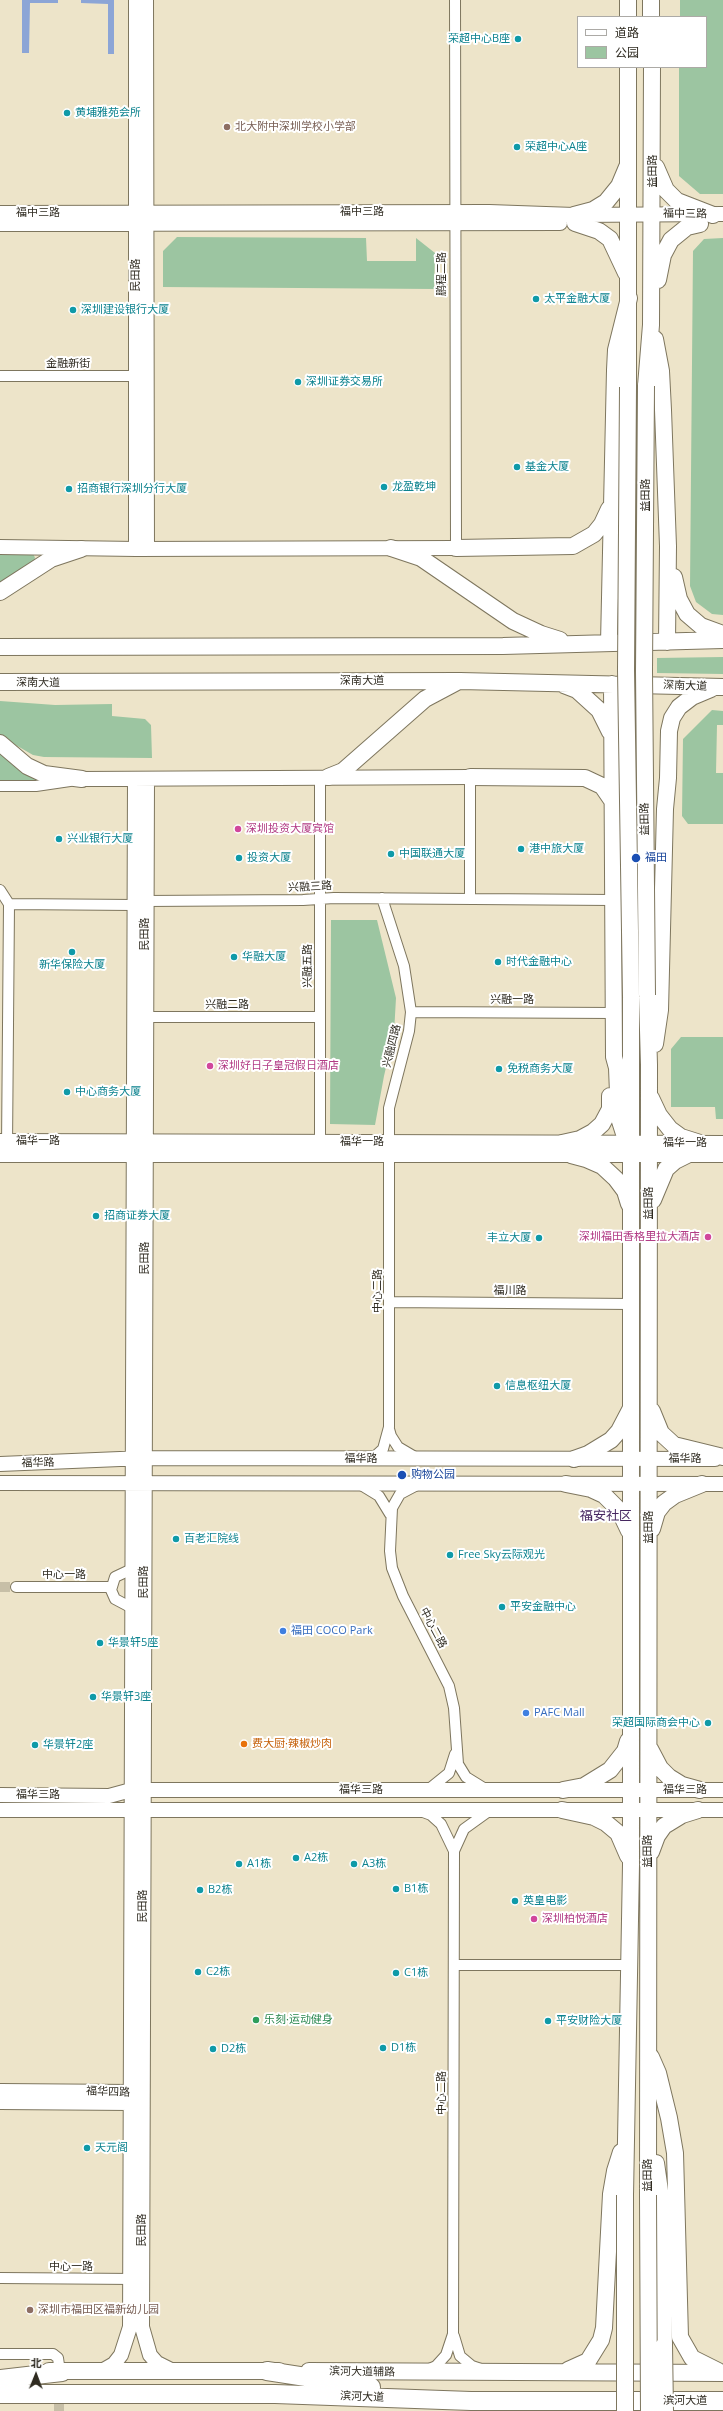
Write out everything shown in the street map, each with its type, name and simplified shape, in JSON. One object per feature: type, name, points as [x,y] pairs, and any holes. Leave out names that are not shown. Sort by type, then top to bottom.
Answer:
[{"type":"highway","points":[[0,2379],[61,2368]]},
{"type":"highway","points":[[267,2371],[471,2401]]},
{"type":"highway","name":"滨河大道","points":[[0,2394],[275,2394],[471,2401],[723,2401]]},
{"type":"main road","points":[[628,0],[628,16]]},
{"type":"main road","points":[[651,0],[651,16]]},
{"type":"main road","name":"益田路","points":[[628,68],[629,298],[626,670],[639,996],[649,1065],[648,2132],[654,2197],[649,2411]]},
{"type":"main road","name":"益田路","points":[[625,2411],[625,2195],[631,1865],[631,1022],[639,996],[644,679],[646,386],[651,325],[653,163],[652,68]]},
{"type":"main road","points":[[574,219],[600,207],[611,198],[629,162]]},
{"type":"main road","points":[[653,163],[659,171],[666,190],[677,201],[720,218]]},
{"type":"main road","points":[[574,219],[610,239],[628,276]]},
{"type":"main road","points":[[651,302],[666,248],[680,232],[700,224]]},
{"type":"main road","points":[[609,643],[616,350],[629,298]]},
{"type":"main road","points":[[651,325],[661,371],[668,546],[667,642]]},
{"type":"main road","points":[[456,548],[573,546],[590,537],[599,529],[605,519],[612,499]]},
{"type":"main road","points":[[668,546],[676,591],[682,606],[701,626],[723,634]]},
{"type":"main road","points":[[0,592],[51,559],[81,548]]},
{"type":"main road","points":[[391,548],[421,558],[513,621],[541,634],[573,644]]},
{"type":"main road","points":[[0,647],[503,646],[723,640]]},
{"type":"main road","points":[[324,777],[347,768],[416,706],[460,680]]},
{"type":"main road","name":"深南大道","points":[[0,682],[460,680],[721,687]]},
{"type":"main road","points":[[561,683],[577,690],[599,710],[608,724],[612,740]]},
{"type":"main road","points":[[612,684],[614,1057],[617,1068],[619,1118],[630,1147]]},
{"type":"main road","points":[[649,1065],[660,1010],[665,809],[670,725],[675,713],[685,702],[699,694],[721,687]]},
{"type":"main road","points":[[0,743],[26,766],[40,772],[82,779]]},
{"type":"main road","points":[[470,777],[585,778],[602,786],[613,802]]},
{"type":"main road","points":[[631,1022],[617,1068],[610,1079],[610,1109],[602,1124],[593,1132],[566,1149],[602,1166],[616,1179],[624,1191],[631,1210]]},
{"type":"main road","points":[[649,1094],[659,1115],[670,1129],[681,1137],[700,1143]]},
{"type":"main road","points":[[649,1209],[666,1170],[675,1161],[687,1155]]},
{"type":"main road","points":[[649,1402],[657,1427],[670,1442],[679,1447],[723,1458]]},
{"type":"main road","points":[[574,1459],[594,1451],[611,1440],[624,1422],[631,1404]]},
{"type":"main road","points":[[566,1484],[592,1489],[612,1502],[625,1520],[631,1540]]},
{"type":"main road","points":[[648,1540],[661,1506],[675,1495],[702,1484]]},
{"type":"main road","points":[[563,1790],[584,1786],[610,1770],[625,1752],[631,1734]]},
{"type":"main road","points":[[648,1746],[657,1763],[669,1778],[682,1785],[700,1790]]},
{"type":"main road","points":[[562,1810],[594,1817],[606,1823],[618,1833],[626,1847],[631,1865]]},
{"type":"main road","points":[[648,1867],[657,1836],[664,1826],[682,1815],[698,1810]]},
{"type":"main road","points":[[648,2050],[658,2073],[673,2140],[680,2337],[692,2358],[723,2373]]},
{"type":"main road","points":[[560,2373],[576,2368],[588,2361],[601,2340],[613,2183],[618,2161],[626,2140]]},
{"type":"main road","points":[[654,2197],[665,2411]]},
{"type":"main road","name":"滨河大道辅路","points":[[0,2370],[61,2368],[100,2372],[267,2371],[419,2373],[488,2371],[560,2373],[723,2373]]},
{"type":"street","name":"民田路","points":[[136,0],[141,218],[141,549]]},
{"type":"street","name":"民田路","points":[[141,549],[136,376],[146,0]]},
{"type":"street","name":"鹏程二路","points":[[455,0],[454,218],[456,548]]},
{"type":"street","name":"福中三路","points":[[0,213],[141,218],[720,218]]},
{"type":"street","name":"福中三路","points":[[0,224],[141,218]]},
{"type":"street","name":"福中三路","points":[[652,219],[700,224],[720,218]]},
{"type":"street","name":"金融新街","points":[[0,376],[136,376]]},
{"type":"street","points":[[0,547],[141,549],[456,548]]},
{"type":"street","name":"兴融五路","points":[[320,1149],[320,899],[324,777]]},
{"type":"street","points":[[0,786],[36,786],[82,779],[470,777],[470,899]]},
{"type":"street","name":"民田路","points":[[141,779],[135,2097],[136,2279],[142,2327],[148,2350],[157,2363],[173,2371]]},
{"type":"street","points":[[0,890],[9,904],[3,1155]]},
{"type":"street","name":"兴融三路","points":[[9,904],[382,898],[613,900]]},
{"type":"street","name":"兴融四路","points":[[382,898],[404,966],[411,1012],[409,1031],[389,1102],[389,1149]]},
{"type":"street","name":"兴融一路","points":[[411,1012],[614,1013]]},
{"type":"street","name":"兴融二路","points":[[139,1017],[320,1017]]},
{"type":"street","name":"福华一路","points":[[3,1141],[139,1148],[566,1149],[630,1147],[687,1155],[723,1155]]},
{"type":"street","name":"福华一路","points":[[649,1149],[700,1143],[723,1143]]},
{"type":"street","name":"福华一路","points":[[3,1155],[139,1148]]},
{"type":"street","name":"中心二路","points":[[372,1459],[384,1449],[389,1427],[389,1149]]},
{"type":"street","name":"福川路","points":[[390,1302],[631,1304]]},
{"type":"street","name":"中心二路","points":[[389,1427],[391,1436],[398,1447],[410,1455],[422,1459]]},
{"type":"street","name":"福华路","points":[[0,1464],[138,1458],[723,1458]]},
{"type":"street","name":"福华路","points":[[0,1483],[723,1484]]},
{"type":"street","name":"民田路","points":[[137,1790],[132,1569],[138,1484]]},
{"type":"street","points":[[357,1484],[376,1494],[390,1514]]},
{"type":"street","name":"中心二路","points":[[418,1484],[397,1497],[390,1514],[390,1552],[394,1575],[450,1686],[454,1708],[456,1752],[463,1773],[487,1790]]},
{"type":"street","points":[[132,1569],[115,1577],[111,1586],[115,1599],[132,1608]]},
{"type":"street","name":"中心一路","points":[[16,1587],[111,1586]]},
{"type":"street","name":"中心二路","points":[[428,1790],[449,1773],[456,1752]]},
{"type":"street","name":"福华三路","points":[[0,1795],[109,1796],[137,1790],[723,1790]]},
{"type":"street","name":"福华三路","points":[[0,1810],[723,1810]]},
{"type":"street","name":"中心二路","points":[[417,1810],[431,1815],[441,1824],[454,1851]]},
{"type":"street","name":"中心二路","points":[[419,2373],[430,2369],[442,2361],[450,2348],[453,2334],[454,1851],[464,1829],[491,1810]]},
{"type":"street","points":[[454,1965],[630,1965]]},
{"type":"street","name":"福华四路","points":[[0,2091],[135,2097]]},
{"type":"street","name":"福华四路","points":[[0,2102],[135,2097]]},
{"type":"street","name":"中心一路","points":[[0,2278],[136,2279]]},
{"type":"street","name":"民田路","points":[[100,2372],[118,2360],[127,2341],[136,2279]]},
{"type":"street","name":"中心二路","points":[[453,2334],[457,2351],[464,2360],[472,2366],[488,2371]]},
{"type":"street","points":[[0,2354],[53,2354],[58,2358],[61,2368]]},
{"type":"green space","points":[[680,0],[723,0],[723,194],[700,194],[679,176],[679,68],[707,68],[707,16],[680,16]]},
{"type":"green space","points":[[177,237],[366,238],[367,261],[416,261],[416,238],[435,253],[434,289],[163,287],[163,251]]},
{"type":"green space","points":[[723,238],[723,615],[712,614],[696,602],[690,586],[693,251],[704,239]]},
{"type":"green space","points":[[0,552],[33,553],[35,558],[34,561],[0,586]]},
{"type":"green space","points":[[723,657],[723,674],[657,673],[657,658]]},
{"type":"green space","points":[[0,701],[55,705],[112,704],[112,716],[145,719],[151,725],[152,758],[44,757],[33,755],[0,736]]},
{"type":"green space","points":[[712,710],[723,711],[723,725],[717,725],[716,773],[723,773],[723,824],[688,824],[682,816],[683,739]]},
{"type":"green space","points":[[0,746],[43,780],[0,781]]},
{"type":"green space","points":[[331,920],[377,920],[396,998],[394,1033],[375,1125],[330,1124]]},
{"type":"green space","points":[[681,1037],[723,1037],[723,1119],[716,1119],[715,1107],[671,1107],[671,1049]]},
{"type":"water","points":[[22,0],[58,0],[58,3],[30,3],[29,53],[22,53]]},
{"type":"water","points":[[81,0],[114,0],[114,54],[108,54],[108,4],[81,3]]},
{"type":"tunnel","points":[[0,1587],[16,1587]]},
{"type":"tunnel","points":[[59,2369],[59,2411]]},
{"type":"place","name":"荣超中心B座","points":[[518,39]]},
{"type":"place","name":"黄埔雅苑会所","points":[[67,113]]},
{"type":"place","name":"北大附中深圳学校小学部","points":[[227,127]]},
{"type":"place","name":"荣超中心A座","points":[[517,147]]},
{"type":"place","name":"太平金融大厦","points":[[536,299]]},
{"type":"place","name":"深圳建设银行大厦","points":[[73,310]]},
{"type":"place","name":"深圳证券交易所","points":[[298,382]]},
{"type":"place","name":"基金大厦","points":[[517,467]]},
{"type":"place","name":"龙盈乾坤","points":[[384,487]]},
{"type":"place","name":"招商银行深圳分行大厦","points":[[69,489]]},
{"type":"place","name":"深圳投资大厦宾馆","points":[[238,829]]},
{"type":"place","name":"兴业银行大厦","points":[[59,839]]},
{"type":"place","name":"港中旅大厦","points":[[521,849]]},
{"type":"place","name":"中国联通大厦","points":[[391,854]]},
{"type":"place","name":"投资大厦","points":[[239,858]]},
{"type":"place","name":"福田","points":[[636,858]]},
{"type":"place","name":"新华保险大厦","points":[[72,952]]},
{"type":"place","name":"华融大厦","points":[[234,957]]},
{"type":"place","name":"时代金融中心","points":[[498,962]]},
{"type":"place","name":"深圳好日子皇冠假日酒店","points":[[210,1066]]},
{"type":"place","name":"免税商务大厦","points":[[499,1069]]},
{"type":"place","name":"中心商务大厦","points":[[67,1092]]},
{"type":"place","name":"招商证券大厦","points":[[96,1216]]},
{"type":"place","name":"深圳福田香格里拉大酒店","points":[[708,1237]]},
{"type":"place","name":"丰立大厦","points":[[539,1238]]},
{"type":"place","name":"信息枢纽大厦","points":[[497,1386]]},
{"type":"place","name":"购物公园","points":[[402,1475]]},
{"type":"place","name":"百老汇院线","points":[[176,1539]]},
{"type":"place","name":"Free Sky云际观光","points":[[450,1555]]},
{"type":"place","name":"平安金融中心","points":[[502,1607]]},
{"type":"place","name":"福田 COCO Park","points":[[283,1631]]},
{"type":"place","name":"华景轩5座","points":[[100,1643]]},
{"type":"place","name":"华景轩3座","points":[[93,1697]]},
{"type":"place","name":"PAFC Mall","points":[[526,1713]]},
{"type":"place","name":"荣超国际商会中心","points":[[708,1723]]},
{"type":"place","name":"费大厨·辣椒炒肉","points":[[244,1744]]},
{"type":"place","name":"华景轩2座","points":[[35,1745]]},
{"type":"place","name":"A2栋","points":[[296,1858]]},
{"type":"place","name":"A1栋","points":[[239,1864]]},
{"type":"place","name":"A3栋","points":[[354,1864]]},
{"type":"place","name":"B1栋","points":[[396,1889]]},
{"type":"place","name":"B2栋","points":[[200,1890]]},
{"type":"place","name":"英皇电影","points":[[515,1901]]},
{"type":"place","name":"深圳柏悦酒店","points":[[534,1919]]},
{"type":"place","name":"C2栋","points":[[198,1972]]},
{"type":"place","name":"C1栋","points":[[396,1973]]},
{"type":"place","name":"乐刻·运动健身","points":[[256,2020]]},
{"type":"place","name":"平安财险大厦","points":[[548,2021]]},
{"type":"place","name":"D1栋","points":[[383,2048]]},
{"type":"place","name":"D2栋","points":[[213,2049]]},
{"type":"place","name":"天元阁","points":[[87,2148]]},
{"type":"place","name":"深圳市福田区福新幼儿园","points":[[30,2310]]},
{"type":"district","name":"福安社区","points":[[606,1516]]}]
